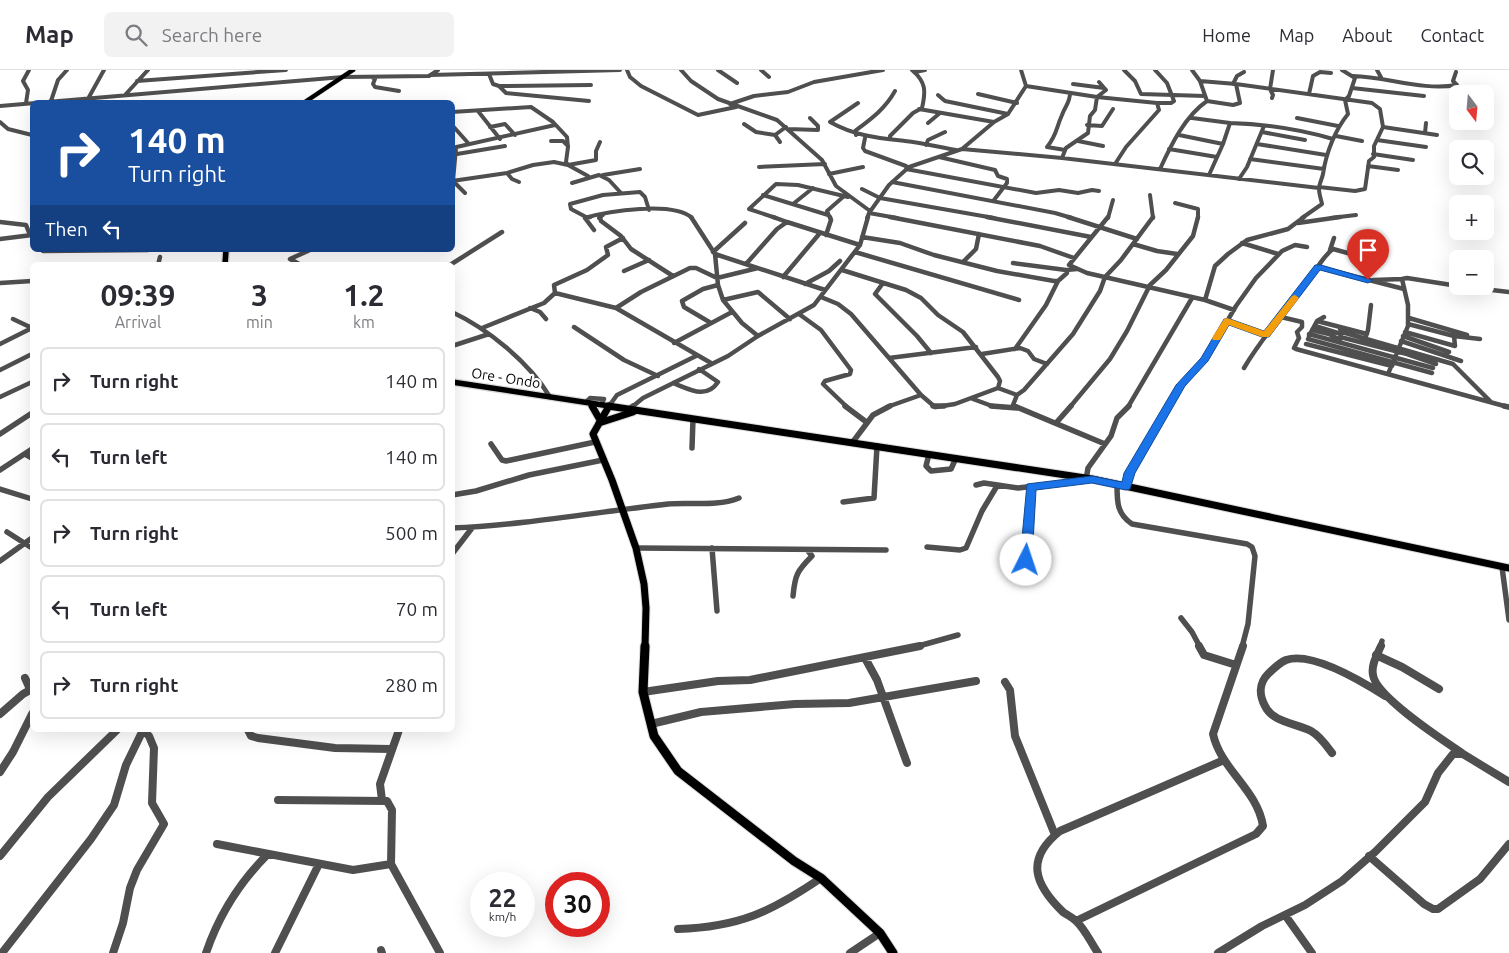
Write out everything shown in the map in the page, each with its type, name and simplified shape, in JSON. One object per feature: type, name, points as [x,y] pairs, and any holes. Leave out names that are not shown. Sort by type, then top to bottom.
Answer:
[{"type":"main road","points":[[307,100],[353,70]]},
{"type":"main road","name":"Ore - Ondo","points":[[455,382],[956,458],[1126,486],[1506,567]]},
{"type":"main road","points":[[589,404],[600,421]]},
{"type":"main road","points":[[606,406],[593,434],[636,548],[644,584],[646,608],[643,692],[654,736],[666,756],[685,777],[794,861],[821,878],[880,933],[893,953]]},
{"type":"main road","points":[[600,421],[631,410]]},
{"type":"street","points":[[26,103],[28,90],[23,81],[29,70]]},
{"type":"street","points":[[51,100],[52,90],[67,70]]},
{"type":"street","points":[[90,97],[104,70]]},
{"type":"street","points":[[125,95],[148,70]]},
{"type":"street","points":[[137,81],[286,70]]},
{"type":"street","points":[[430,75],[438,70]]},
{"type":"street","points":[[61,100],[343,77],[620,70]]},
{"type":"street","points":[[627,70],[630,77],[641,86],[698,116],[736,108]]},
{"type":"street","points":[[682,70],[700,88],[718,100],[736,108],[774,118],[825,164],[836,186],[869,212],[1040,246],[1074,258]]},
{"type":"street","points":[[718,70],[737,83]]},
{"type":"street","points":[[761,70],[769,77]]},
{"type":"street","points":[[730,104],[749,97],[788,92],[816,81],[833,80],[883,70]]},
{"type":"street","points":[[913,71],[925,70]]},
{"type":"street","points":[[631,410],[643,398],[728,356],[758,336],[814,305],[860,245],[869,212],[892,182],[906,168],[960,150],[994,122],[1008,114],[1017,103],[1026,86],[1020,70]]},
{"type":"street","points":[[1124,70],[1135,81],[1141,94],[1204,96]]},
{"type":"street","points":[[1026,86],[1097,97],[1173,102],[1167,83],[1155,70]]},
{"type":"street","points":[[1192,70],[1200,81],[1207,101]]},
{"type":"street","points":[[1272,98],[1273,95],[1270,89],[1273,70]]},
{"type":"street","points":[[1342,70],[1353,76],[1437,87],[1457,86],[1453,81],[1456,72]]},
{"type":"street","points":[[1377,70],[1382,79]]},
{"type":"street","points":[[890,139],[893,133],[922,108],[926,87],[922,78],[913,71]]},
{"type":"street","points":[[1160,169],[1169,149],[1198,108],[1207,101],[1233,105],[1240,103],[1234,84],[1236,76],[1244,72]]},
{"type":"street","points":[[1309,94],[1313,76],[1320,72],[1331,73]]},
{"type":"street","points":[[487,74],[490,74],[493,84],[499,86],[591,84]]},
{"type":"street","points":[[371,76],[375,79],[373,84],[375,87],[399,91]]},
{"type":"street","points":[[1205,300],[1215,266],[1242,243],[1265,234],[1286,230],[1322,204],[1319,188],[1326,155],[1335,138],[1338,126],[1348,114],[1348,107],[1345,102],[1352,88],[1355,78],[1353,76]]},
{"type":"street","points":[[858,103],[830,122],[865,138],[890,139],[960,150],[1062,158],[1319,188],[1363,190],[1368,178],[1369,161],[1374,157],[1373,145],[1383,127],[1382,112],[1378,106],[1372,103],[1346,99],[1200,81]]},
{"type":"street","points":[[1097,97],[1105,93],[1104,88],[1099,82]]},
{"type":"street","points":[[1073,84],[1104,88]]},
{"type":"street","points":[[499,86],[506,93],[589,101]]},
{"type":"street","points":[[1352,88],[1424,96]]},
{"type":"street","points":[[1270,89],[1275,93],[1286,95]]},
{"type":"street","points":[[856,134],[855,131],[885,107],[895,91]]},
{"type":"street","points":[[1065,150],[1047,147],[1056,136],[1062,114],[1070,101],[1070,93]]},
{"type":"street","points":[[978,94],[1017,103]]},
{"type":"street","points":[[938,95],[945,100],[1008,114]]},
{"type":"street","points":[[1062,158],[1065,150],[1088,133],[1087,125],[1090,116],[1095,110],[1097,97]]},
{"type":"street","points":[[1115,164],[1126,147],[1159,110],[1156,102]]},
{"type":"street","points":[[0,106],[30,103]]},
{"type":"street","points":[[455,113],[529,106],[555,125],[566,136],[568,146],[566,159],[568,165]]},
{"type":"street","points":[[919,109],[994,122]]},
{"type":"street","points":[[1087,125],[1102,126],[1113,109]]},
{"type":"street","points":[[478,111],[500,139]]},
{"type":"street","points":[[928,123],[940,113]]},
{"type":"street","points":[[744,124],[756,132],[775,135],[787,128],[818,130],[818,126],[810,118]]},
{"type":"street","points":[[1192,118],[1264,126],[1362,141]]},
{"type":"street","points":[[1297,118],[1338,126]]},
{"type":"street","points":[[0,122],[8,129],[30,134]]},
{"type":"street","points":[[1209,175],[1223,144],[1226,142],[1230,123]]},
{"type":"street","points":[[1425,133],[1426,123]]},
{"type":"street","points":[[490,127],[505,124],[515,135]]},
{"type":"street","points":[[455,148],[555,125]]},
{"type":"street","points":[[1239,179],[1264,126]]},
{"type":"street","points":[[1383,127],[1437,135]]},
{"type":"street","points":[[455,128],[469,144]]},
{"type":"street","points":[[926,145],[928,140],[946,132]]},
{"type":"street","points":[[1262,132],[1305,140]]},
{"type":"street","points":[[775,135],[780,142]]},
{"type":"street","points":[[1178,135],[1223,144]]},
{"type":"street","points":[[865,138],[862,147],[864,151],[872,156],[893,160],[906,168],[1036,193],[1059,190],[1078,193],[1092,190],[1099,191]]},
{"type":"street","points":[[1078,140],[1103,146]]},
{"type":"street","points":[[1377,140],[1426,147]]},
{"type":"street","points":[[551,141],[563,141],[568,146]]},
{"type":"street","points":[[568,165],[596,160],[596,151],[600,142]]},
{"type":"street","points":[[1257,144],[1326,155]]},
{"type":"street","points":[[456,154],[505,146]]},
{"type":"street","points":[[1169,149],[1217,156]]},
{"type":"street","points":[[455,151],[455,160]]},
{"type":"street","points":[[1373,154],[1413,160]]},
{"type":"street","points":[[939,157],[995,170],[998,176],[1008,180],[994,200]]},
{"type":"street","points":[[558,163],[566,159]]},
{"type":"street","points":[[1250,159],[1324,169]]},
{"type":"street","points":[[455,181],[507,173],[533,164],[558,163],[568,165],[588,176]]},
{"type":"street","points":[[759,167],[825,164]]},
{"type":"street","points":[[1368,166],[1398,170]]},
{"type":"street","points":[[830,174],[863,167]]},
{"type":"street","points":[[572,182],[588,176],[603,176],[640,169]]},
{"type":"street","points":[[507,173],[512,179],[519,182]]},
{"type":"street","points":[[603,176],[610,180],[620,193]]},
{"type":"street","points":[[794,180],[798,185]]},
{"type":"street","points":[[892,182],[1055,213],[1137,239]]},
{"type":"street","points":[[455,183],[465,193]]},
{"type":"street","points":[[850,197],[798,185],[776,184],[750,210],[860,245]]},
{"type":"street","points":[[793,204],[813,188]]},
{"type":"street","points":[[862,189],[868,194],[880,198],[1092,237]]},
{"type":"street","points":[[649,210],[643,193],[596,196],[570,204],[572,209],[586,217],[649,210],[677,210],[686,213],[692,218],[714,253],[718,285],[723,300],[732,312],[758,336]]},
{"type":"street","points":[[1017,408],[1013,405],[1017,394],[1047,364],[1078,327],[1100,291],[1105,277],[1154,217],[1150,194]]},
{"type":"street","points":[[763,195],[828,215],[831,220],[826,235]]},
{"type":"street","points":[[828,215],[828,211],[839,199],[850,197]]},
{"type":"street","points":[[1113,200],[1108,219],[1069,264],[1077,269],[1105,277],[1205,300],[1234,310]]},
{"type":"street","points":[[1056,423],[1110,359],[1155,278],[1170,266],[1177,254],[1193,236],[1199,214],[1198,209],[1175,203]]},
{"type":"street","points":[[604,214],[599,218],[623,238],[631,249],[673,276]]},
{"type":"street","points":[[1296,224],[1356,215]]},
{"type":"street","points":[[586,217],[585,220],[594,230]]},
{"type":"street","points":[[0,222],[19,223],[30,226]]},
{"type":"street","points":[[746,264],[777,229],[786,222]]},
{"type":"street","points":[[714,253],[746,223]]},
{"type":"street","points":[[455,262],[502,232]]},
{"type":"street","points":[[783,277],[820,233]]},
{"type":"street","points":[[964,262],[976,249],[979,234]]},
{"type":"street","points":[[1,239],[30,235]]},
{"type":"street","points":[[862,237],[900,244],[997,271],[1058,281]]},
{"type":"street","points":[[555,293],[554,286],[564,279],[586,270],[608,255],[606,247],[623,238]]},
{"type":"street","points":[[1244,368],[1252,352],[1281,317],[1330,250],[1334,238]]},
{"type":"street","points":[[1242,243],[1278,254]]},
{"type":"street","points":[[1133,244],[1157,251],[1177,254]]},
{"type":"street","points":[[1126,486],[1130,473],[1181,385],[1205,359],[1227,321],[1256,278],[1274,261],[1278,254],[1290,247],[1300,245],[1308,247]]},
{"type":"street","points":[[1330,250],[1351,254]]},
{"type":"street","points":[[296,262],[290,259],[306,252]]},
{"type":"street","points":[[855,252],[1019,300]]},
{"type":"street","points":[[714,253],[825,290]]},
{"type":"street","points":[[159,262],[160,257]]},
{"type":"street","points":[[624,271],[649,260]]},
{"type":"street","points":[[805,284],[829,271],[840,261]]},
{"type":"street","points":[[1013,263],[1066,270],[1077,269]]},
{"type":"street","points":[[616,308],[693,267],[717,278],[758,268]]},
{"type":"street","points":[[1318,267],[1404,289]]},
{"type":"street","points":[[842,270],[883,282],[921,298],[931,309],[963,332],[982,354],[1000,381],[998,388]]},
{"type":"street","points":[[1015,349],[1046,304],[1058,281],[1067,273],[1066,270]]},
{"type":"street","points":[[1366,280],[1407,278],[1449,285]]},
{"type":"street","points":[[1388,374],[1408,321],[1408,305],[1402,279]]},
{"type":"street","points":[[0,284],[30,281]]},
{"type":"street","points":[[883,282],[875,294],[917,336],[931,353]]},
{"type":"street","points":[[711,323],[684,307],[682,302],[703,289],[718,285]]},
{"type":"street","points":[[1494,290],[1509,292]]},
{"type":"street","points":[[723,300],[758,292],[790,319]]},
{"type":"street","points":[[555,293],[616,308],[711,364]]},
{"type":"street","points":[[482,328],[544,303],[555,293]]},
{"type":"street","points":[[821,297],[838,304],[851,314],[920,395],[938,407],[973,399],[998,388],[1017,394]]},
{"type":"street","points":[[976,485],[984,483],[1018,488],[1089,480],[1088,468],[1115,429],[1117,418],[1134,398],[1192,298]]},
{"type":"street","points":[[1358,366],[1364,346],[1371,305]]},
{"type":"street","points":[[530,308],[540,312],[546,319]]},
{"type":"street","points":[[674,343],[732,312]]},
{"type":"street","points":[[455,313],[471,320],[482,328],[535,375],[553,398]]},
{"type":"street","points":[[799,314],[818,327],[851,370],[850,374],[825,381],[823,384],[842,404],[865,421]]},
{"type":"street","points":[[1281,317],[1302,322],[1302,327],[1297,332],[1299,338],[1294,348],[1509,407]]},
{"type":"street","points":[[1306,352],[1311,332],[1324,317]]},
{"type":"street","points":[[12,319],[30,327]]},
{"type":"street","points":[[1227,321],[1266,335]]},
{"type":"street","points":[[1408,321],[1467,335]]},
{"type":"street","points":[[1408,321],[1454,336],[1480,339]]},
{"type":"street","points":[[574,327],[624,360],[658,376]]},
{"type":"street","points":[[0,344],[30,329]]},
{"type":"street","points":[[1311,332],[1340,338],[1395,357],[1434,368],[1340,338],[1311,332]]},
{"type":"street","points":[[1311,332],[1340,338],[1395,357],[1453,364],[1493,403]]},
{"type":"street","points":[[455,345],[488,334]]},
{"type":"street","points":[[1403,336],[1455,346],[1454,336]]},
{"type":"street","points":[[1403,336],[1461,361]]},
{"type":"street","points":[[1333,360],[1340,338]]},
{"type":"street","points":[[889,358],[976,347]]},
{"type":"street","points":[[982,354],[1025,349],[1034,359],[1047,364]]},
{"type":"street","points":[[0,370],[30,355]]},
{"type":"street","points":[[589,404],[590,398],[602,398],[606,406],[617,395],[696,356]]},
{"type":"street","points":[[673,383],[706,393],[714,388],[718,382],[699,369]]},
{"type":"street","points":[[1,396],[30,383]]},
{"type":"street","points":[[852,443],[865,421],[882,408],[920,395]]},
{"type":"street","points":[[973,399],[992,406],[1017,408],[1105,444]]},
{"type":"street","points":[[0,434],[30,414]]},
{"type":"street","points":[[692,419],[692,448]]},
{"type":"street","points":[[491,444],[502,460],[506,461],[595,442]]},
{"type":"street","points":[[843,502],[874,498],[877,446]]},
{"type":"street","points":[[1,469],[30,450]]},
{"type":"street","points":[[25,454],[30,457]]},
{"type":"street","points":[[929,454],[926,466],[931,470],[951,469],[956,458]]},
{"type":"street","points":[[455,494],[476,491],[529,475],[603,460]]},
{"type":"street","points":[[1076,921],[1256,834],[1263,826],[1263,816],[1258,805],[1224,760],[1213,734],[1248,624],[1255,556],[1252,547],[1247,544],[1132,524],[1119,514],[1116,485]]},
{"type":"street","points":[[927,547],[960,550],[966,548],[982,511],[997,486]]},
{"type":"street","points":[[1026,560],[1031,487]]},
{"type":"street","points":[[0,489],[30,499]]},
{"type":"street","points":[[455,528],[472,528],[622,512],[670,504],[726,502],[739,498]]},
{"type":"street","points":[[455,550],[472,528]]},
{"type":"street","points":[[7,532],[30,546]]},
{"type":"street","points":[[0,561],[30,540]]},
{"type":"street","points":[[636,548],[701,546],[808,551],[886,550]]},
{"type":"street","points":[[712,548],[717,611]]},
{"type":"street","points":[[793,596],[795,576],[812,556],[808,551]]},
{"type":"street","points":[[1506,567],[1509,620]]},
{"type":"street","points":[[1181,618],[1192,632],[1204,655],[1236,665]]},
{"type":"street","points":[[643,692],[718,681],[750,680],[902,652],[958,636]]},
{"type":"street","points":[[1382,641],[1376,655],[1372,677],[1385,696]]},
{"type":"street","points":[[1376,655],[1402,667],[1439,689]]},
{"type":"street","points":[[865,658],[874,674],[907,763]]},
{"type":"street","points":[[1332,754],[1310,730],[1268,712],[1263,703],[1260,690],[1263,681],[1282,662],[1290,659],[1301,660],[1334,667],[1385,696],[1463,754],[1509,782]]},
{"type":"street","points":[[25,678],[30,687]]},
{"type":"street","points":[[650,724],[702,712],[849,702],[976,681]]},
{"type":"street","points":[[1005,682],[1010,690],[1015,736],[1055,835]]},
{"type":"street","points":[[0,714],[30,690]]},
{"type":"street","points":[[0,772],[13,752],[30,718]]},
{"type":"street","points":[[0,856],[48,797],[115,732]]},
{"type":"street","points":[[2,953],[91,839],[114,804],[126,765],[143,732]]},
{"type":"street","points":[[113,953],[123,923],[130,888],[137,870],[164,824],[152,803],[154,748],[146,732]]},
{"type":"street","points":[[249,732],[251,736],[258,738],[335,748],[391,749]]},
{"type":"street","points":[[382,800],[380,784],[398,732]]},
{"type":"street","points":[[1218,953],[1262,926],[1305,905],[1342,881],[1394,834],[1425,802],[1438,773],[1453,754],[1463,754]]},
{"type":"street","points":[[1098,953],[1076,921],[1064,913],[1045,892],[1038,877],[1036,867],[1050,839],[1055,835],[1224,760]]},
{"type":"street","points":[[278,800],[387,801],[392,810],[391,864],[440,953]]},
{"type":"street","points":[[217,844],[267,855],[364,870],[391,864]]},
{"type":"street","points":[[1369,856],[1424,904],[1433,909],[1438,909],[1480,878],[1509,844]]},
{"type":"street","points":[[206,953],[213,930],[230,899],[267,855]]},
{"type":"street","points":[[275,953],[290,920],[308,893],[319,864]]},
{"type":"street","points":[[678,929],[703,929],[737,923],[773,909],[821,878]]},
{"type":"street","points":[[1285,915],[1312,953]]},
{"type":"street","points":[[850,953],[880,933]]},
{"type":"slow traffic","points":[[1216,338],[1227,321],[1266,335],[1295,298]]},
{"type":"route","points":[[1026,560],[1031,487],[1048,483],[1068,483],[1092,479],[1126,486],[1130,473],[1178,389],[1205,359],[1227,321],[1266,335],[1318,267],[1368,280]]}]
